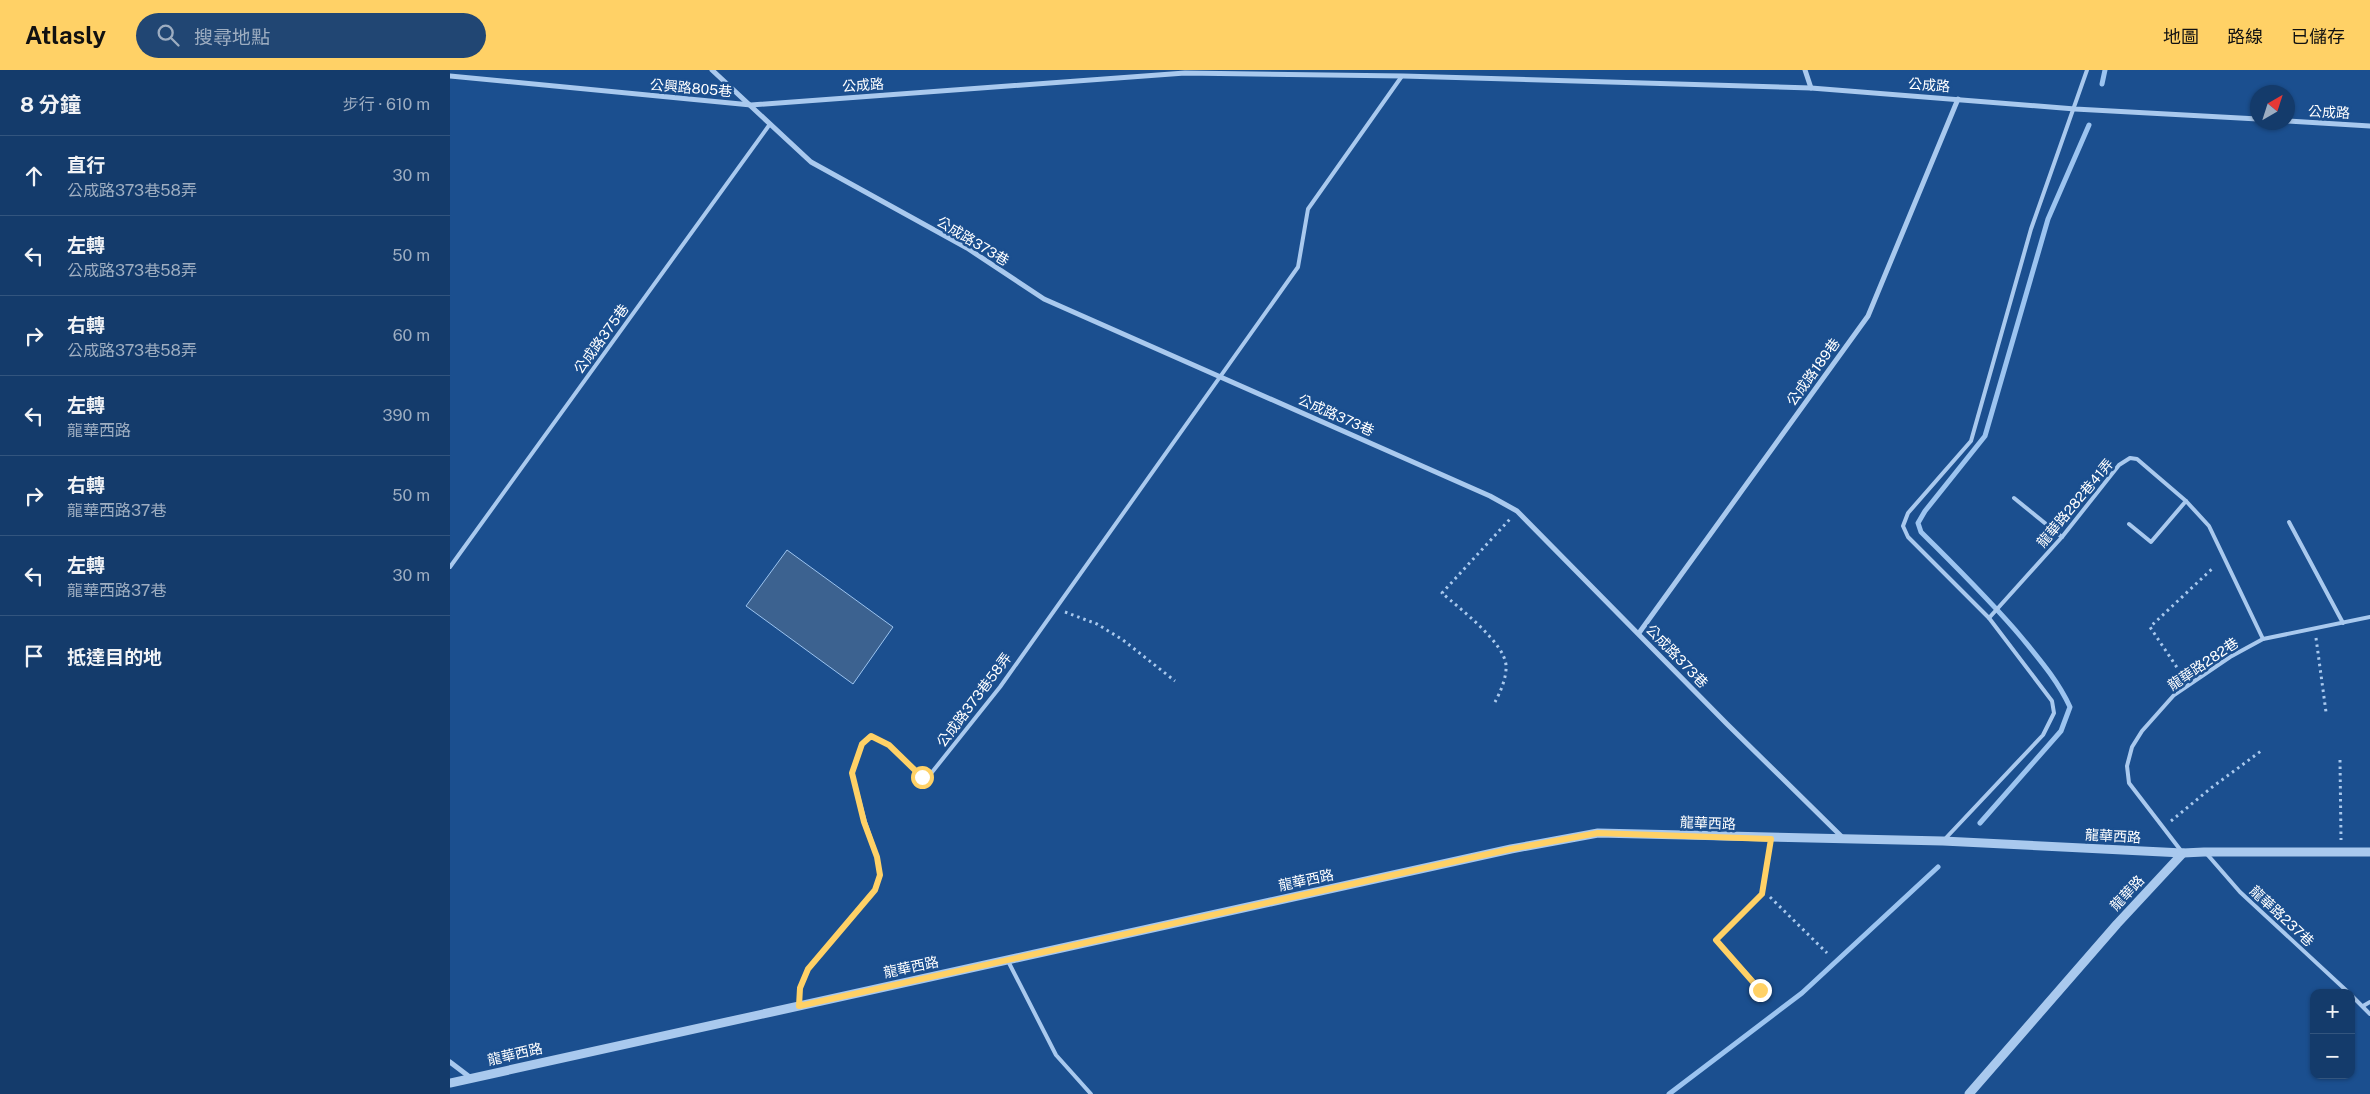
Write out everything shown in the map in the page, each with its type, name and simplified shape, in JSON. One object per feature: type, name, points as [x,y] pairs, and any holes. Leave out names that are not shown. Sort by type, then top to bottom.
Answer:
[{"type":"street","points":[[712,70],[751,105]]},
{"type":"street","points":[[1805,70],[1811,88]]},
{"type":"street","name":"公成路","points":[[751,105],[1184,71],[1811,88],[1958,98],[2075,109],[2250,119]]},
{"type":"street","name":"公興路805巷","points":[[450,76],[751,105]]},
{"type":"street","name":"公成路189巷","points":[[1639,633],[1868,316],[1958,98]]},
{"type":"street","name":"公成路373巷","points":[[751,105],[811,162],[967,248],[1044,299],[1220,375],[1481,492],[1517,511],[1727,724],[1844,839]]},
{"type":"street","name":"公成路","points":[[2295,121],[2370,126]]},
{"type":"street","name":"龍華西路","points":[[450,1083],[1511,849],[1598,833],[1771,839],[1943,841],[2183,854]]},
{"type":"street","points":[[2183,854],[2204,852],[2370,852]]},
{"type":"street","name":"龍華路","points":[[1969,1094],[2117,924],[2183,854]]},
{"type":"street","points":[[450,1062],[472,1078]]},
{"type":"lane","points":[[1943,841],[2043,735],[2054,713],[2052,701],[1989,618],[1908,537],[1903,526],[1908,513],[1971,441],[2031,229],[2075,109],[2087,70]]},
{"type":"lane","name":"公成路373巷58弄","points":[[799,1006],[800,988],[808,969],[875,890],[880,875],[877,857],[864,822],[852,773],[862,744],[871,736],[880,740],[889,745],[922,777],[929,776],[1000,687],[1298,267],[1308,209],[1402,76]]},
{"type":"lane","name":"公成路375巷","points":[[450,567],[770,124]]},
{"type":"lane","name":"龍華路282巷41弄","points":[[1989,618],[2062,537],[2119,465],[2130,458],[2137,459],[2186,501],[2209,526],[2263,639]]},
{"type":"lane","points":[[2014,498],[2062,537]]},
{"type":"lane","points":[[2129,524],[2151,542],[2186,501]]},
{"type":"lane","points":[[2289,522],[2343,623]]},
{"type":"lane","name":"龍華路282巷","points":[[2183,854],[2129,783],[2127,766],[2132,747],[2142,731],[2174,695],[2230,656],[2263,639],[2370,617]]},
{"type":"lane","points":[[1760,990],[1716,940],[1762,894],[1771,839]]},
{"type":"lane","name":"龍華路237巷","points":[[2204,852],[2240,892],[2345,989]]},
{"type":"lane","points":[[1008,960],[1056,1055],[1091,1094]]},
{"type":"lane","name":"龍華路237巷","points":[[2355,999],[2370,1014]]},
{"type":"lane","points":[[2363,1006],[2370,1002]]},
{"type":"path","points":[[1495,702],[1501,692],[1506,665],[1500,650],[1442,592],[1517,511]]},
{"type":"path","points":[[2188,685],[2150,627],[2214,567]]},
{"type":"path","points":[[1055,608],[1097,624],[1122,640],[1175,681]]},
{"type":"path","points":[[2315,628],[2326,712]]},
{"type":"path","points":[[2163,828],[2210,788],[2261,751]]},
{"type":"path","points":[[2340,760],[2342,851]]},
{"type":"path","points":[[1762,889],[1826,953]]},
{"type":"water","points":[[787,550],[893,627],[853,684],[746,606]]},
{"type":"waterway","points":[[2102,84],[2105,70]]},
{"type":"waterway","points":[[1980,823],[2061,731],[2070,707],[2054,680],[2022,638],[1921,532],[1918,523],[1925,511],[1985,436],[2048,219],[2089,125]]},
{"type":"waterway","points":[[1669,1094],[1802,993],[1938,867]]},
{"type":"route","points":[[922,777],[889,745],[871,736],[862,744],[852,773],[864,822],[877,857],[880,875],[875,890],[808,969],[800,988],[799,1006],[1511,849],[1598,833],[1771,839],[1762,894],[1716,940],[1760,990]]}]
